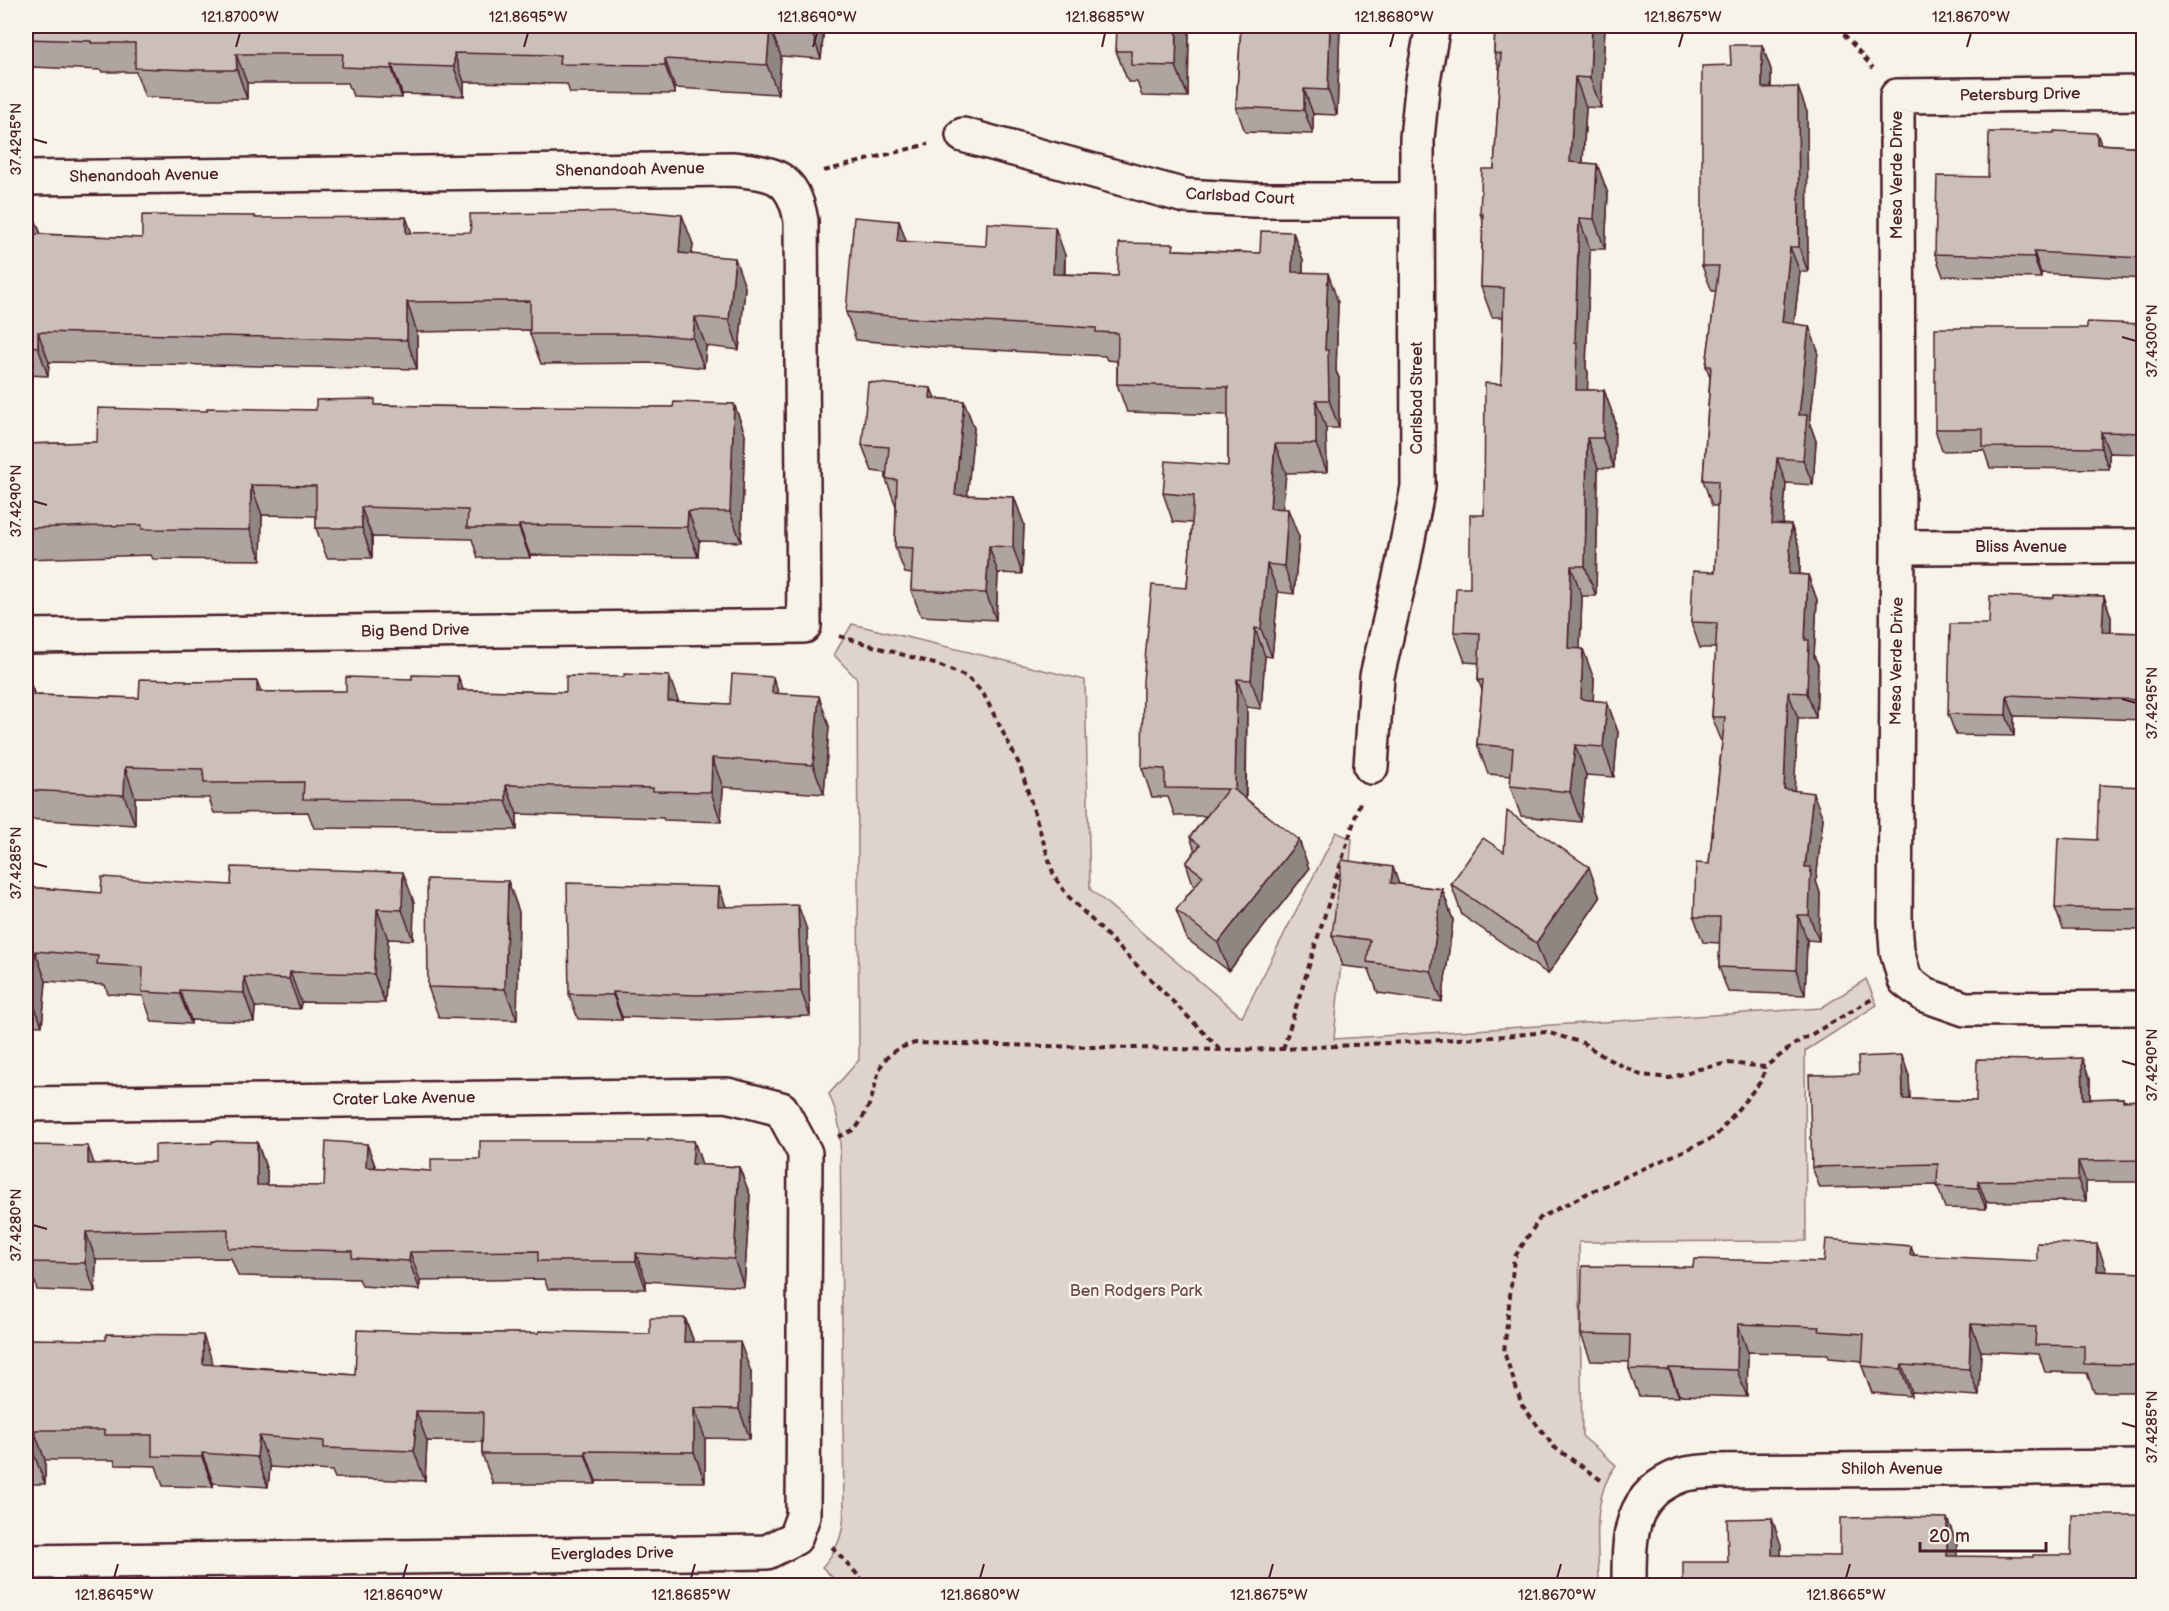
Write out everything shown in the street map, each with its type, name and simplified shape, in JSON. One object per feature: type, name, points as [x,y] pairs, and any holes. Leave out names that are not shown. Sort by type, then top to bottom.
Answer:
[{"type":"street","name":"Carlsbad Street","points":[[1371,767],[1377,676],[1418,487],[1417,138],[1423,80],[1433,26]]},
{"type":"street","name":"Petersburg Drive","points":[[1897,96],[2144,93]]},
{"type":"street","name":"Mesa Verde Drive","points":[[1897,96],[1898,547],[1895,922],[1897,951],[1905,980]]},
{"type":"street","name":"Carlsbad Court","points":[[963,135],[1185,196],[1253,200],[1416,200]]},
{"type":"street","name":"Shenandoah Avenue","points":[[26,178],[732,169],[763,172],[783,181]]},
{"type":"street","points":[[783,181],[798,202],[801,221],[804,626]]},
{"type":"street","name":"Bliss Avenue","points":[[1898,547],[2144,546]]},
{"type":"street","name":"Big Bend Drive","points":[[26,636],[804,626]]},
{"type":"street","points":[[1905,980],[1925,995],[1965,1009],[2144,1008]]},
{"type":"street","name":"Crater Lake Avenue","points":[[26,1104],[727,1095],[781,1109]]},
{"type":"street","name":"Everglades Drive","points":[[26,1562],[767,1552],[795,1538],[803,1516],[805,1152],[781,1109]]},
{"type":"street","name":"Shiloh Avenue","points":[[1629,1586],[1631,1529],[1637,1513],[1648,1497],[1661,1485],[1684,1474],[1714,1471],[2144,1467]]},
{"type":"path","points":[[1837,26],[1897,96]]},
{"type":"path","points":[[783,181],[963,135]]},
{"type":"path","points":[[804,626],[938,665],[967,677],[983,693],[1020,766],[1054,876],[1066,896],[1222,1050]]},
{"type":"path","points":[[1283,1049],[1371,767]]},
{"type":"path","points":[[1601,1480],[1554,1447],[1522,1405],[1504,1352],[1514,1258],[1540,1218],[1586,1194],[1715,1137],[1762,1080],[1765,1067],[1795,1044],[1905,980]]},
{"type":"path","points":[[805,1152],[856,1128],[870,1106],[886,1056],[899,1047],[916,1043],[1222,1050],[1283,1049],[1546,1032],[1583,1043],[1606,1058],[1641,1075],[1670,1078],[1728,1063],[1765,1067]]},
{"type":"path","points":[[803,1516],[868,1586]]},
{"type":"green space","name":"Ben Rodgers Park","points":[[852,624],[1085,680],[1090,889],[1242,1017],[1336,832],[1352,839],[1334,1039],[1821,1008],[1866,979],[1877,1005],[1805,1051],[1806,1241],[1579,1242],[1582,1436],[1616,1465],[1602,1492],[1599,1507],[1599,1585],[841,1586],[822,1567],[832,1555],[838,1542],[844,1513],[840,1130],[829,1094],[859,1060],[857,679],[834,655]]},
{"type":"building","points":[[26,26],[811,26],[811,30],[770,27],[767,65],[665,59],[665,65],[559,64],[560,55],[454,53],[454,67],[392,65],[392,69],[342,67],[343,54],[236,54],[237,70],[192,70],[135,68],[135,43],[26,39]]},
{"type":"building","points":[[1117,26],[1177,26],[1176,66],[1131,65],[1131,51],[1116,51]]},
{"type":"building","points":[[1241,26],[1330,26],[1328,90],[1304,89],[1304,110],[1236,107]]},
{"type":"building","points":[[1495,26],[1592,26],[1590,78],[1575,77],[1570,162],[1597,164],[1594,219],[1579,218],[1575,342],[1577,342],[1576,390],[1604,390],[1603,438],[1587,438],[1585,566],[1571,566],[1568,648],[1583,649],[1581,699],[1607,702],[1603,747],[1575,745],[1570,792],[1510,786],[1513,748],[1477,744],[1483,680],[1478,680],[1480,633],[1454,632],[1456,588],[1470,588],[1470,515],[1484,515],[1485,383],[1501,384],[1504,288],[1481,287],[1482,169],[1494,169],[1501,54],[1494,53]]},
{"type":"building","points":[[1730,45],[1762,45],[1762,88],[1798,87],[1799,247],[1790,247],[1782,322],[1809,326],[1799,415],[1807,415],[1803,460],[1777,458],[1772,524],[1791,525],[1789,574],[1808,575],[1805,640],[1809,640],[1807,693],[1788,692],[1784,789],[1813,793],[1805,867],[1811,867],[1809,915],[1798,915],[1796,970],[1719,967],[1720,917],[1694,917],[1696,863],[1709,864],[1725,717],[1712,717],[1717,623],[1691,622],[1693,571],[1715,572],[1718,481],[1703,480],[1711,366],[1706,366],[1719,266],[1702,266],[1702,66],[1731,65]]},
{"type":"building","points":[[2054,131],[2097,133],[2097,144],[2144,147],[2142,258],[2034,252],[2034,257],[1935,254],[1937,176],[1988,177],[1989,132],[2054,133]]},
{"type":"building","points":[[641,211],[682,215],[679,253],[735,258],[729,320],[695,317],[693,338],[646,334],[530,334],[530,301],[407,302],[407,340],[38,332],[38,347],[26,346],[26,219],[35,219],[34,234],[142,238],[142,215],[255,216],[255,218],[406,217],[406,233],[471,232],[470,214]]},
{"type":"building","points":[[854,217],[899,221],[897,241],[986,246],[987,223],[1055,227],[1053,274],[1118,276],[1119,243],[1174,244],[1173,250],[1260,253],[1261,231],[1293,232],[1292,272],[1328,273],[1325,350],[1328,350],[1329,400],[1316,400],[1316,444],[1275,444],[1270,508],[1288,509],[1284,566],[1267,564],[1261,629],[1255,628],[1251,680],[1237,679],[1235,789],[1233,789],[1299,840],[1218,943],[1176,910],[1203,876],[1186,863],[1200,845],[1190,837],[1228,789],[1165,788],[1165,769],[1142,768],[1143,681],[1152,585],[1187,588],[1194,496],[1163,493],[1166,461],[1228,466],[1228,387],[1117,384],[1118,333],[1096,332],[1096,328],[925,319],[846,312]]},
{"type":"building","points":[[2087,322],[2144,324],[2144,433],[2101,432],[2101,448],[1983,447],[1983,429],[1935,429],[1935,328],[2087,328]]},
{"type":"building","points":[[868,382],[931,388],[930,398],[964,401],[955,495],[1014,497],[1013,547],[989,546],[986,593],[911,590],[913,548],[895,547],[897,480],[886,479],[889,447],[862,445]]},
{"type":"building","points":[[375,399],[375,405],[531,408],[531,406],[673,407],[674,402],[734,404],[730,512],[688,511],[687,527],[519,525],[519,528],[467,528],[468,510],[361,507],[362,528],[316,528],[316,486],[251,485],[250,530],[142,529],[142,525],[26,528],[26,444],[97,442],[98,408],[207,411],[207,408],[316,410],[316,400]]},
{"type":"building","points":[[2054,595],[2104,596],[2102,632],[2144,633],[2144,700],[2007,695],[2006,715],[1948,714],[1950,624],[1989,624],[1990,596],[2054,598]]},
{"type":"building","points":[[624,674],[669,676],[668,701],[730,704],[732,674],[773,677],[772,693],[819,696],[813,765],[712,758],[711,792],[653,791],[653,788],[506,785],[506,801],[303,799],[304,782],[204,783],[203,769],[125,767],[124,795],[26,790],[26,682],[30,683],[30,695],[139,698],[140,679],[186,680],[186,682],[257,681],[257,692],[346,691],[346,677],[412,679],[412,675],[458,676],[458,690],[566,692],[566,676],[624,677]]},
{"type":"building","points":[[2099,785],[2144,787],[2144,909],[2055,908],[2058,838],[2097,840]]},
{"type":"building","points":[[1507,811],[1589,867],[1536,943],[1451,884],[1483,838],[1504,852]]},
{"type":"building","points":[[1342,860],[1393,867],[1391,883],[1442,889],[1431,971],[1367,962],[1370,940],[1332,935]]},
{"type":"building","points":[[232,867],[403,872],[402,910],[377,909],[374,974],[290,972],[289,979],[244,977],[244,993],[180,990],[180,994],[142,992],[143,967],[97,964],[98,956],[35,951],[31,997],[26,996],[26,887],[101,893],[102,877],[231,885]]},
{"type":"building","points":[[427,879],[508,881],[505,989],[428,987]]},
{"type":"building","points":[[567,883],[719,887],[718,907],[798,905],[801,991],[697,995],[613,992],[613,995],[569,994]]},
{"type":"building","points":[[1902,1055],[1903,1099],[1976,1101],[1977,1059],[2082,1058],[2083,1099],[2144,1100],[2144,1160],[2078,1161],[2078,1180],[1978,1181],[1978,1188],[1937,1186],[1938,1164],[1812,1167],[1809,1075],[1859,1074],[1858,1057]]},
{"type":"building","points":[[648,1139],[694,1141],[692,1164],[739,1167],[734,1259],[636,1253],[636,1261],[538,1261],[538,1251],[410,1252],[409,1261],[352,1258],[352,1251],[228,1248],[228,1229],[86,1232],[85,1263],[27,1262],[26,1145],[88,1146],[88,1164],[155,1162],[155,1145],[212,1143],[212,1141],[257,1142],[257,1185],[324,1186],[326,1141],[367,1144],[366,1167],[431,1171],[431,1159],[480,1159],[480,1141],[648,1141]]},
{"type":"building","points":[[1826,1239],[1911,1246],[1910,1255],[2037,1261],[2037,1243],[2097,1244],[2097,1271],[2144,1273],[2144,1365],[2084,1364],[2084,1346],[2035,1345],[2036,1327],[1971,1324],[1969,1369],[1902,1365],[1901,1369],[1862,1366],[1864,1334],[1819,1331],[1820,1327],[1738,1324],[1737,1370],[1629,1369],[1630,1335],[1581,1334],[1582,1266],[1693,1267],[1694,1259],[1824,1262]]},
{"type":"building","points":[[650,1318],[685,1318],[684,1342],[740,1342],[739,1409],[694,1408],[694,1452],[585,1451],[585,1454],[482,1454],[483,1412],[416,1411],[414,1451],[324,1448],[324,1441],[259,1436],[257,1457],[202,1453],[202,1457],[152,1456],[152,1435],[105,1435],[105,1430],[34,1430],[34,1454],[26,1454],[26,1339],[106,1340],[106,1334],[203,1335],[203,1364],[355,1375],[357,1330],[650,1334]]},
{"type":"building","points":[[2072,1515],[2144,1515],[2144,1586],[1683,1586],[1683,1562],[1728,1562],[1727,1519],[1772,1518],[1772,1555],[1840,1556],[1840,1518],[1905,1517],[1947,1518],[1947,1556],[2033,1557],[2033,1555],[2071,1555]]}]
